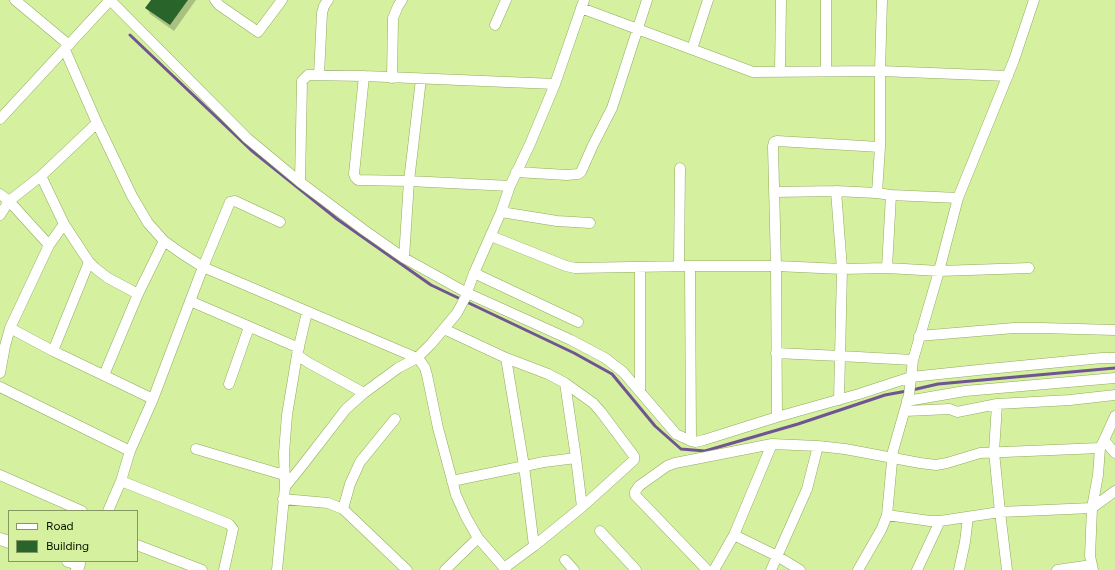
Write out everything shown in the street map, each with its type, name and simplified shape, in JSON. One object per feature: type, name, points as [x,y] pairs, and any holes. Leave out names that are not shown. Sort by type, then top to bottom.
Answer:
[{"type":"street","points":[[15,0],[67,47],[97,123],[124,179],[151,228],[164,241],[203,267],[417,358],[425,368],[427,375],[438,428],[456,495],[478,538],[505,569],[582,507],[634,460],[634,456],[593,403],[564,383],[548,374],[506,358],[444,329]]},
{"type":"street","points":[[0,119],[110,0],[247,138],[300,182],[404,258],[466,296],[542,327],[605,358],[623,372],[676,434],[690,441],[695,442],[704,440],[777,417],[910,381],[1026,365],[1115,358]]},
{"type":"street","points":[[215,0],[219,5],[258,32],[282,0]]},
{"type":"street","points":[[319,75],[322,13],[328,0]]},
{"type":"street","points":[[392,78],[393,18],[402,0]]},
{"type":"street","points":[[495,25],[506,0]]},
{"type":"street","points":[[516,172],[567,175],[578,174],[581,172],[612,108],[647,0]]},
{"type":"street","points":[[692,49],[708,0]]},
{"type":"street","points":[[780,0],[780,72]]},
{"type":"street","points":[[826,0],[826,72]]},
{"type":"street","points":[[876,193],[880,147],[882,0]]},
{"type":"street","points":[[858,570],[881,530],[886,515],[895,443],[908,398],[913,360],[919,336],[940,271],[958,198],[1008,76],[1034,0]]},
{"type":"street","points":[[285,487],[346,409],[364,393],[398,368],[417,358],[457,313],[466,296],[474,273],[501,212],[510,186],[530,144],[555,84],[583,2],[638,29],[752,72],[880,71],[1008,76]]},
{"type":"street","points":[[300,182],[302,81],[308,75],[555,84]]},
{"type":"street","points":[[364,76],[354,174],[358,180],[510,186]]},
{"type":"street","points":[[404,258],[409,181],[421,79]]},
{"type":"street","points":[[0,216],[9,201],[41,176],[97,123]]},
{"type":"street","points":[[777,417],[774,142],[880,147]]},
{"type":"street","points":[[680,168],[690,441]]},
{"type":"street","points":[[41,176],[64,224],[89,262],[108,278],[138,294]]},
{"type":"street","points":[[774,192],[836,191],[958,198]]},
{"type":"street","points":[[836,191],[842,269],[839,400]]},
{"type":"street","points":[[0,194],[9,201],[49,245]]},
{"type":"street","points":[[888,268],[891,195]]},
{"type":"street","points":[[108,510],[121,481],[130,451],[153,399],[203,267],[231,201],[235,201],[280,222]]},
{"type":"street","points":[[501,212],[557,221],[590,223]]},
{"type":"street","points":[[0,373],[10,328],[49,245],[64,224]]},
{"type":"street","points":[[491,236],[566,266],[576,268],[776,266],[842,269],[888,268],[940,271],[1029,268]]},
{"type":"street","points":[[104,375],[138,294],[164,241]]},
{"type":"street","points":[[53,351],[89,262]]},
{"type":"street","points":[[640,267],[640,391]]},
{"type":"street","points":[[474,273],[578,322]]},
{"type":"street","points":[[190,301],[249,326],[298,352],[309,363],[364,393]]},
{"type":"street","points":[[277,570],[285,487],[284,453],[287,415],[298,352],[307,312]]},
{"type":"street","points":[[229,384],[249,326]]},
{"type":"street","points":[[10,328],[53,351],[153,399]]},
{"type":"street","points":[[919,336],[1014,328],[1115,330]]},
{"type":"street","points":[[776,353],[913,360]]},
{"type":"street","points":[[506,358],[524,466],[534,546]]},
{"type":"street","points":[[908,398],[965,391],[1115,378]]},
{"type":"street","points":[[564,383],[582,507]]},
{"type":"street","points":[[0,387],[130,451]]},
{"type":"street","points":[[905,411],[950,409],[957,412],[997,404],[1115,396]]},
{"type":"street","points":[[997,404],[994,452],[1007,570]]},
{"type":"street","points":[[1057,570],[1093,567],[1090,556],[1092,508],[1102,444],[1115,416]]},
{"type":"street","points":[[343,509],[350,484],[360,462],[395,419]]},
{"type":"street","points":[[707,570],[635,496],[636,489],[639,486],[667,466],[675,463],[772,444],[818,446],[936,465],[947,464],[974,454],[1102,444],[1115,453]]},
{"type":"street","points":[[714,570],[734,535],[772,444]]},
{"type":"street","points":[[771,570],[807,490],[818,446]]},
{"type":"street","points":[[196,449],[284,475]]},
{"type":"street","points":[[452,481],[544,462],[576,458]]},
{"type":"street","points":[[0,475],[80,510]]},
{"type":"street","points":[[121,481],[229,524],[233,529],[224,570]]},
{"type":"street","points":[[886,515],[940,521],[1000,512],[1092,508],[1115,492]]},
{"type":"street","points":[[283,499],[328,503],[343,509],[407,570]]},
{"type":"street","points":[[959,570],[965,542],[968,517]]},
{"type":"street","points":[[917,570],[940,521]]},
{"type":"street","points":[[600,531],[636,570]]},
{"type":"street","points":[[734,535],[777,556],[800,570]]},
{"type":"street","points":[[445,570],[478,538]]},
{"type":"street","points":[[138,545],[202,570]]},
{"type":"street","points":[[566,560],[574,570]]},
{"type":"building","points":[[151,0],[188,0],[170,25],[145,8]]},
{"type":"waterway","points":[[130,35],[251,150],[337,219],[431,285],[574,353],[612,374],[655,426],[681,449],[705,451],[798,424],[885,395],[907,391]]},
{"type":"waterway","points":[[912,390],[938,384],[1115,368]]}]
